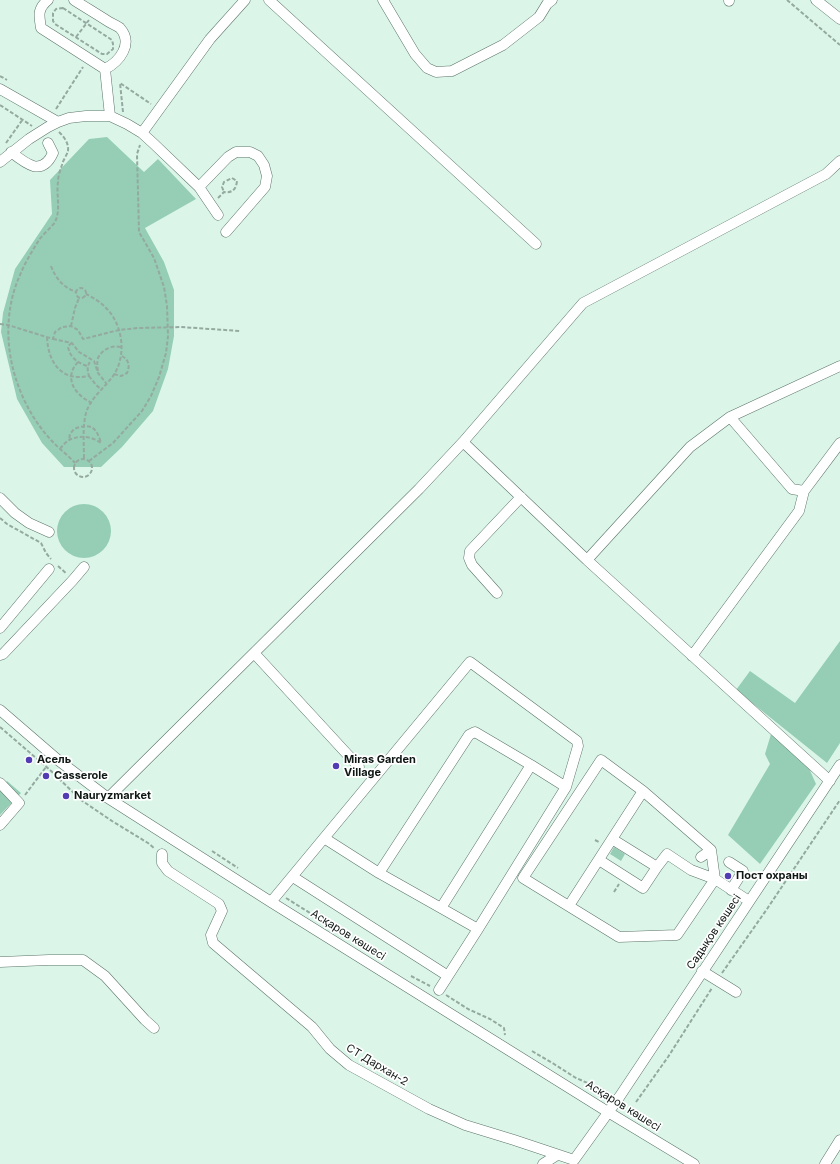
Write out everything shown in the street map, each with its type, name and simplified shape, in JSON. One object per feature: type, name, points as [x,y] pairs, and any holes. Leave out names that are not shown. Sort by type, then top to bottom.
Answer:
[{"type":"street","points":[[48,0],[42,5],[39,14],[41,28],[105,69]]},
{"type":"street","points":[[74,0],[120,28],[125,38],[122,55],[112,66],[105,69]]},
{"type":"street","points":[[143,135],[159,109],[210,39],[245,0]]},
{"type":"street","points":[[269,0],[536,244]]},
{"type":"street","points":[[383,0],[415,54],[428,68],[436,72],[452,71],[503,45],[539,17],[552,0]]},
{"type":"street","points":[[816,0],[840,19]]},
{"type":"street","points":[[105,69],[110,116]]},
{"type":"street","points":[[0,90],[55,123]]},
{"type":"street","points":[[0,162],[7,150],[55,123],[69,118],[110,116],[143,135],[199,187],[218,215]]},
{"type":"street","points":[[7,150],[32,167],[43,166],[53,153],[48,143]]},
{"type":"street","points":[[199,187],[228,157],[236,152],[250,152],[258,156],[264,165],[268,176],[265,187],[226,232]]},
{"type":"street","points":[[108,798],[419,489],[463,442],[583,303],[826,174],[840,161]]},
{"type":"street","points":[[587,560],[690,447],[730,417],[840,366]]},
{"type":"street","points":[[730,417],[792,489],[804,491]]},
{"type":"street","points":[[463,442],[587,560],[830,781]]},
{"type":"street","points":[[692,656],[799,511],[804,491],[840,443]]},
{"type":"street","points":[[498,593],[472,565],[469,558],[470,552],[521,497]]},
{"type":"street","points":[[2,504],[29,523],[49,532]]},
{"type":"street","points":[[0,628],[53,565]]},
{"type":"street","points":[[0,655],[3,654],[84,567]]},
{"type":"street","points":[[254,653],[359,767]]},
{"type":"street","points":[[271,902],[470,662],[577,741],[578,746],[566,787],[478,929],[438,990]]},
{"type":"street","name":"Асқаров көшесі","points":[[0,710],[58,760],[108,798],[271,902],[694,1164]]},
{"type":"street","points":[[379,873],[469,735],[476,732],[566,787]]},
{"type":"street","points":[[601,760],[641,794],[677,820],[711,850],[715,879],[677,935],[619,937],[523,878],[565,821],[601,760]]},
{"type":"street","points":[[440,908],[531,765]]},
{"type":"street","name":"Садықов көшесі","points":[[608,1112],[840,765]]},
{"type":"street","points":[[0,783],[19,803],[0,825]]},
{"type":"street","points":[[572,901],[641,794]]},
{"type":"street","points":[[324,838],[379,873],[478,929]]},
{"type":"street","points":[[612,839],[657,867]]},
{"type":"street","points":[[699,853],[711,850]]},
{"type":"street","name":"СТ Дархан-2","points":[[162,854],[162,863],[168,871],[219,904],[222,911],[211,935],[213,943],[312,1027],[330,1049],[350,1065],[429,1109],[458,1122],[574,1160],[608,1112]]},
{"type":"street","points":[[599,860],[643,888],[667,854],[691,870],[715,879],[749,901]]},
{"type":"street","points":[[729,862],[743,871],[731,890]]},
{"type":"street","points":[[293,877],[448,976]]},
{"type":"street","points":[[651,930],[661,936]]},
{"type":"street","points":[[2,960],[83,960],[104,976],[154,1028]]},
{"type":"street","points":[[702,971],[736,992]]},
{"type":"street","points":[[825,1164],[840,1140]]},
{"type":"street","points":[[543,1164],[557,1155]]},
{"type":"path","points":[[787,0],[840,45]]},
{"type":"path","points":[[63,8],[86,24],[112,40],[113,49],[107,54],[102,54],[55,24],[53,21],[53,13],[56,9],[63,8]]},
{"type":"path","points":[[70,47],[94,12]]},
{"type":"path","points":[[55,110],[88,59]]},
{"type":"path","points":[[124,123],[120,82],[159,109]]},
{"type":"path","points":[[0,104],[41,131]]},
{"type":"path","points":[[7,150],[23,119]]},
{"type":"path","points":[[55,123],[64,137],[68,150],[61,166],[57,184],[57,213],[55,221],[40,239],[19,276],[10,310],[8,325],[11,355],[17,382],[30,411],[50,439],[75,463]]},
{"type":"path","points":[[89,461],[113,443],[142,411],[151,396],[159,377],[166,353],[168,321],[167,306],[162,282],[154,258],[139,232],[137,154],[143,135]]},
{"type":"path","points":[[212,205],[224,192],[234,190],[236,181],[232,178],[224,182],[222,187],[224,192]]},
{"type":"path","points":[[51,266],[61,284],[69,290],[76,292]]},
{"type":"path","points":[[76,292],[76,290],[80,288],[85,289],[86,294],[104,305],[110,312],[119,330],[122,356],[114,374],[101,389],[88,409],[84,426],[84,458]]},
{"type":"path","points":[[76,292],[76,295],[79,298]]},
{"type":"path","points":[[79,298],[84,298],[86,294]]},
{"type":"path","points":[[71,326],[79,298]]},
{"type":"path","points":[[0,324],[72,343],[79,352],[94,361],[98,373],[106,383]]},
{"type":"path","points":[[53,339],[55,332],[62,327],[71,326],[78,330],[83,339],[119,330],[168,327],[240,330]]},
{"type":"path","points":[[47,337],[49,354],[57,368],[72,376],[90,376]]},
{"type":"path","points":[[72,343],[68,346],[70,355],[78,362],[87,366]]},
{"type":"path","points":[[98,373],[98,359],[100,354],[116,346],[121,347]]},
{"type":"path","points":[[114,374],[121,376],[127,373],[129,369],[129,363],[126,358],[122,356]]},
{"type":"path","points":[[91,360],[87,366],[87,370],[96,385],[101,389]]},
{"type":"path","points":[[78,362],[75,365],[72,382],[78,394],[92,403]]},
{"type":"path","points":[[60,449],[69,440],[85,437],[97,440],[101,443],[95,429],[89,426],[74,429],[70,434],[69,440]]},
{"type":"path","points":[[84,458],[89,461],[92,466],[92,472],[87,476],[81,477],[76,475],[74,469],[75,463],[78,459],[84,458]]},
{"type":"path","points":[[0,518],[41,543],[53,565],[73,580]]},
{"type":"path","points":[[0,727],[81,800],[148,843]]},
{"type":"path","points":[[19,803],[46,767]]},
{"type":"path","points":[[636,1102],[668,1057],[717,980],[767,909],[840,800]]},
{"type":"path","points":[[208,849],[243,871]]},
{"type":"path","points":[[279,893],[328,924]]},
{"type":"path","points":[[408,974],[504,1028],[505,1037],[509,1039]]},
{"type":"path","points":[[526,1048],[576,1078],[606,1091]]},
{"type":"green space","points":[[107,137],[144,172],[158,159],[196,199],[145,228],[164,262],[174,290],[174,336],[168,369],[153,411],[122,447],[101,467],[64,467],[42,443],[17,399],[1,332],[3,313],[15,269],[52,214],[50,180],[89,139]]},
{"type":"green space","points":[[84,504],[94,506],[103,512],[109,521],[111,531],[109,541],[103,550],[94,556],[84,558],[74,556],[65,550],[59,541],[57,531],[59,521],[65,512],[74,506]]},
{"type":"green space","points":[[840,641],[840,743],[827,763],[736,690],[750,671],[795,703]]},
{"type":"green space","points":[[771,734],[808,766],[816,784],[760,864],[728,835],[770,764],[765,754]]},
{"type":"green space","points":[[7,781],[21,793],[0,815],[0,789]]},
{"type":"green space","points":[[614,847],[625,854],[621,861],[610,854]]},
{"type":"place","name":"Асель","points":[[29,760]]},
{"type":"place","name":"Miras Garden Village","points":[[336,766]]},
{"type":"place","name":"Casserole","points":[[46,776]]},
{"type":"place","name":"Nauryzmarket","points":[[66,796]]},
{"type":"place","name":"Пост охраны","points":[[728,876]]}]
